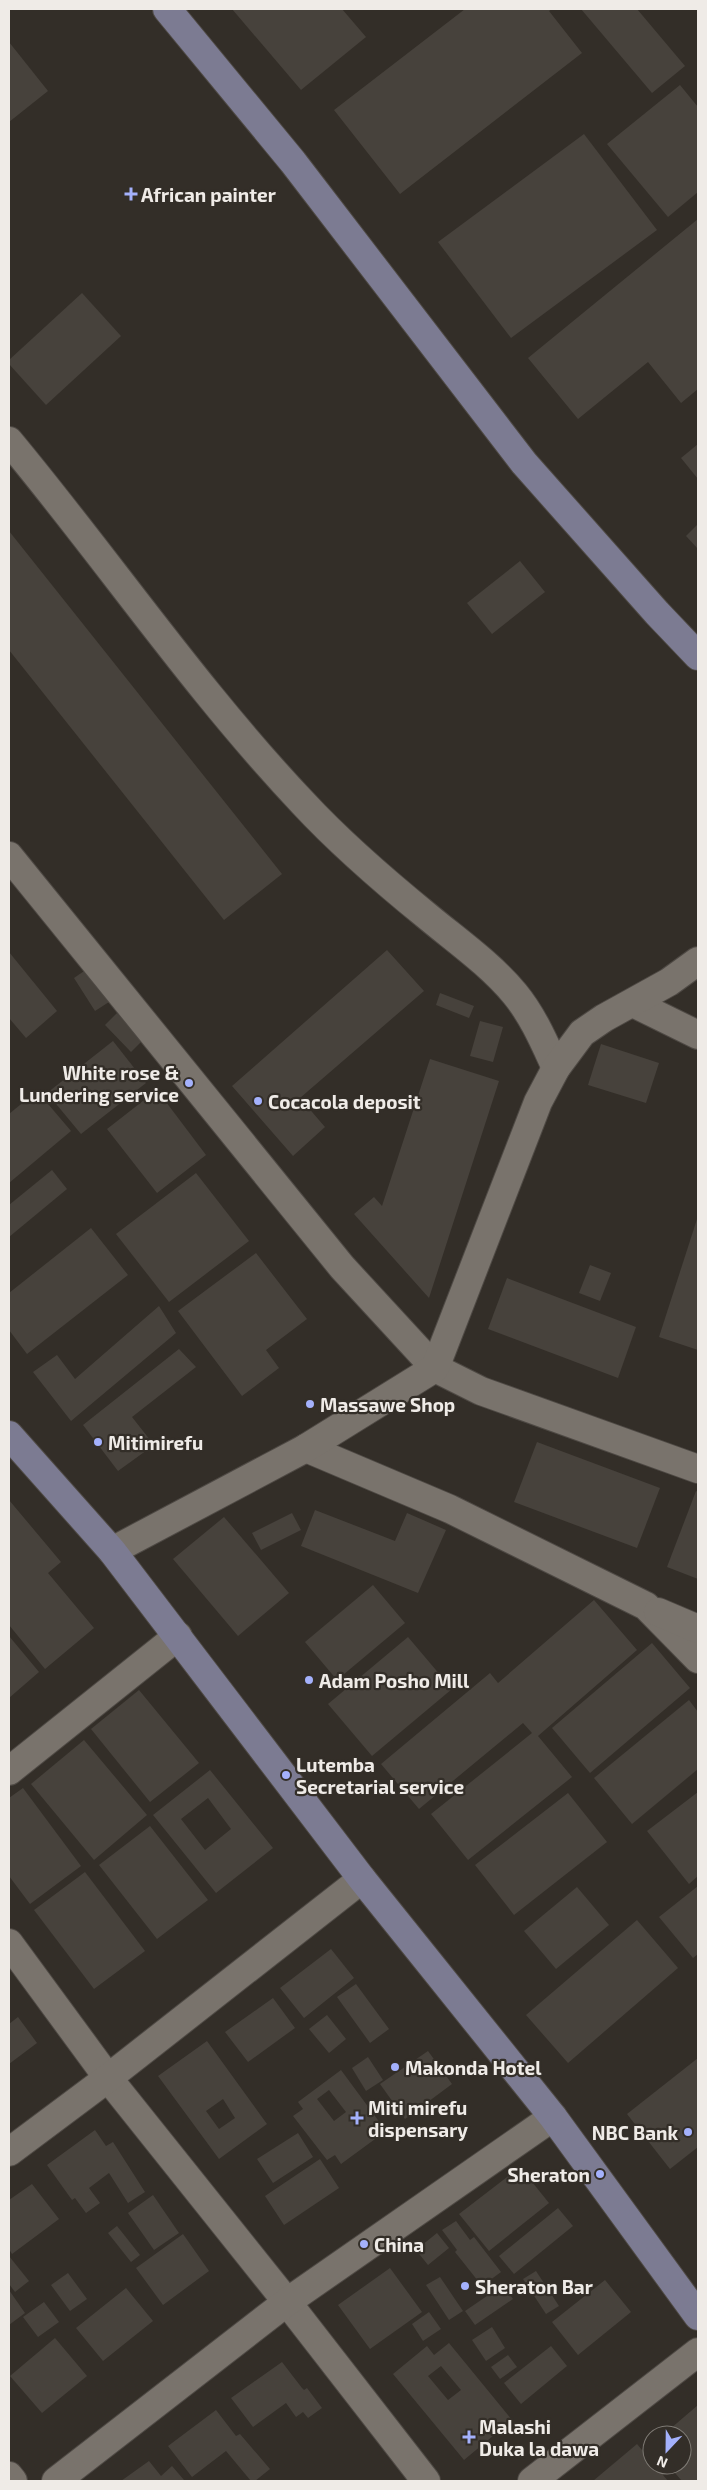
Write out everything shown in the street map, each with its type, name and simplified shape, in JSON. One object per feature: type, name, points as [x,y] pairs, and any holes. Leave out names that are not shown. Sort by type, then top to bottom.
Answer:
[{"type":"street","points":[[167,9],[293,162],[524,463],[657,613],[698,656]]},
{"type":"street","points":[[9,441],[59,501],[203,688],[303,804],[378,876],[483,961],[515,995],[540,1032],[556,1068]]},
{"type":"street","points":[[9,856],[342,1267],[435,1368],[482,1390],[698,1469]]},
{"type":"street","points":[[112,1551],[306,1448],[435,1368],[538,1102],[556,1068],[582,1032],[669,982],[698,961]]},
{"type":"street","points":[[634,1003],[698,1035]]},
{"type":"street","points":[[9,1435],[112,1551],[362,1879],[553,2118],[698,2316]]},
{"type":"street","points":[[306,1448],[450,1509],[646,1606],[698,1628]]},
{"type":"street","points":[[646,1606],[698,1659]]},
{"type":"street","points":[[9,1772],[178,1636]]},
{"type":"street","points":[[9,2152],[108,2078],[362,1879]]},
{"type":"street","points":[[9,1943],[108,2078],[287,2302],[426,2481]]},
{"type":"street","points":[[56,2481],[287,2302],[553,2118]]},
{"type":"street","points":[[532,2481],[698,2352]]},
{"type":"street","points":[[9,2476],[13,2481]]},
{"type":"building","points":[[232,9],[342,9],[366,37],[301,90]]},
{"type":"building","points":[[465,9],[552,9],[549,11],[582,53],[400,194],[334,110]]},
{"type":"building","points":[[581,9],[637,9],[685,66],[652,93]]},
{"type":"building","points":[[9,42],[48,91],[9,122]]},
{"type":"building","points":[[680,85],[698,107],[698,192],[668,217],[607,144]]},
{"type":"building","points":[[584,134],[657,230],[511,338],[438,242]]},
{"type":"building","points":[[698,219],[698,389],[681,403],[648,362],[578,419],[528,358]]},
{"type":"building","points":[[82,293],[121,336],[46,405],[9,364],[9,360]]},
{"type":"building","points":[[698,444],[698,479],[681,458]]},
{"type":"building","points":[[698,524],[698,549],[686,536]]},
{"type":"building","points":[[9,531],[282,874],[224,920],[9,650]]},
{"type":"building","points":[[520,561],[545,592],[492,634],[467,603]]},
{"type":"building","points":[[387,950],[424,991],[300,1098],[325,1127],[293,1156],[232,1086]]},
{"type":"building","points":[[9,952],[57,1011],[26,1038],[9,1018]]},
{"type":"building","points":[[87,969],[109,1002],[95,1011],[74,978]]},
{"type":"building","points":[[440,993],[474,1006],[469,1018],[436,1005]]},
{"type":"building","points":[[117,1013],[142,1041],[131,1052],[105,1025]]},
{"type":"building","points":[[480,1021],[503,1027],[493,1062],[470,1056]]},
{"type":"building","points":[[113,1041],[146,1083],[81,1134],[47,1093]]},
{"type":"building","points":[[601,1044],[659,1063],[646,1103],[588,1085]]},
{"type":"building","points":[[430,1059],[499,1081],[429,1298],[354,1214],[374,1197],[382,1206]]},
{"type":"building","points":[[157,1090],[206,1155],[157,1193],[107,1129]]},
{"type":"building","points":[[37,1091],[71,1131],[9,1183],[9,1114]]},
{"type":"building","points":[[52,1170],[67,1189],[9,1237],[9,1205]]},
{"type":"building","points":[[196,1173],[249,1241],[169,1302],[116,1234]]},
{"type":"building","points":[[698,1216],[698,1350],[659,1337]]},
{"type":"building","points":[[91,1228],[128,1275],[27,1354],[9,1330],[9,1293]]},
{"type":"building","points":[[256,1253],[307,1319],[266,1350],[279,1368],[242,1396],[178,1311]]},
{"type":"building","points":[[590,1265],[611,1273],[600,1301],[579,1293]]},
{"type":"building","points":[[507,1278],[636,1327],[618,1378],[488,1329]]},
{"type":"building","points":[[159,1306],[176,1333],[71,1421],[33,1372],[57,1355],[75,1379]]},
{"type":"building","points":[[179,1349],[196,1367],[132,1417],[154,1445],[118,1471],[83,1425]]},
{"type":"building","points":[[537,1442],[660,1488],[637,1548],[514,1502]]},
{"type":"building","points":[[696,1491],[698,1492],[698,1579],[667,1567]]},
{"type":"building","points":[[9,1500],[61,1562],[48,1573],[94,1628],[45,1669],[9,1625]]},
{"type":"building","points":[[315,1510],[395,1541],[407,1513],[446,1530],[418,1593],[301,1546]]},
{"type":"building","points":[[292,1513],[301,1530],[261,1550],[252,1533]]},
{"type":"building","points":[[224,1517],[289,1593],[238,1636],[173,1559]]},
{"type":"building","points":[[373,1585],[405,1623],[337,1680],[305,1642]]},
{"type":"building","points":[[594,1600],[637,1650],[538,1736],[572,1777],[468,1860],[431,1814],[532,1733],[523,1723],[419,1809],[381,1764],[490,1673],[498,1683]]},
{"type":"building","points":[[9,1636],[39,1672],[9,1698]]},
{"type":"building","points":[[408,1637],[452,1689],[372,1756],[328,1704]]},
{"type":"building","points":[[652,1643],[690,1688],[590,1773],[552,1728]]},
{"type":"building","points":[[139,1690],[199,1763],[150,1802],[91,1729]]},
{"type":"building","points":[[689,1700],[698,1712],[698,1769],[632,1824],[594,1778]]},
{"type":"building","points":[[84,1740],[147,1815],[94,1860],[31,1784]]},
{"type":"building","points":[[210,1770],[273,1848],[216,1893],[153,1815]],"holes":[[[208,1798],[231,1829],[205,1850],[181,1819]]]},
{"type":"building","points":[[23,1788],[81,1866],[30,1904],[9,1876],[9,1798]]},
{"type":"building","points":[[698,1792],[698,1876],[689,1884],[647,1831]]},
{"type":"building","points":[[568,1793],[607,1842],[514,1915],[475,1865]]},
{"type":"building","points":[[150,1826],[208,1900],[157,1939],[99,1865]]},
{"type":"building","points":[[85,1872],[145,1951],[94,1989],[34,1910]]},
{"type":"building","points":[[698,1886],[698,1954],[693,1958],[659,1917]]},
{"type":"building","points":[[577,1887],[609,1925],[556,1969],[524,1931]]},
{"type":"building","points":[[637,1920],[678,1968],[568,2063],[526,2015]]},
{"type":"building","points":[[331,1949],[354,1978],[304,2018],[280,1988]]},
{"type":"building","points":[[356,1984],[389,2029],[370,2043],[337,1997]]},
{"type":"building","points":[[273,1998],[295,2028],[248,2062],[225,2032]]},
{"type":"building","points":[[327,2015],[346,2039],[329,2053],[309,2029]]},
{"type":"building","points":[[18,2017],[37,2043],[9,2064],[9,2024]]},
{"type":"building","points":[[207,2041],[267,2124],[219,2159],[158,2076]],"holes":[[[223,2099],[235,2118],[219,2129],[206,2111]]]},
{"type":"building","points":[[428,2051],[452,2084],[405,2119],[380,2084]]},
{"type":"building","points":[[368,2057],[383,2080],[366,2091],[352,2068]]},
{"type":"building","points":[[698,2058],[698,2147],[670,2169],[627,2114]]},
{"type":"building","name":"Miti mirefu dispensary","points":[[341,2070],[386,2131],[341,2164],[335,2155],[327,2160],[293,2116],[303,2109],[298,2102]],"holes":[[[329,2090],[346,2112],[334,2121],[317,2099]]]},
{"type":"building","points":[[95,2130],[106,2146],[113,2142],[145,2192],[128,2203],[109,2173],[89,2188],[100,2203],[86,2213],[75,2198],[72,2200],[47,2165]]},
{"type":"building","points":[[298,2133],[313,2157],[273,2183],[257,2159]]},
{"type":"building","points":[[320,2159],[339,2188],[284,2225],[265,2196]]},
{"type":"building","points":[[520,2167],[549,2203],[489,2251],[459,2214]]},
{"type":"building","points":[[32,2184],[59,2219],[12,2254],[9,2249],[9,2200]]},
{"type":"building","points":[[153,2195],[179,2233],[154,2250],[128,2213]]},
{"type":"building","points":[[558,2208],[573,2226],[514,2274],[499,2256]]},
{"type":"building","points":[[456,2221],[470,2240],[474,2237],[501,2272],[482,2286],[455,2252],[457,2250],[442,2230]]},
{"type":"building","points":[[117,2226],[140,2255],[131,2262],[108,2233]]},
{"type":"building","points":[[437,2233],[449,2248],[428,2265],[416,2250]]},
{"type":"building","points":[[183,2234],[209,2271],[163,2305],[136,2268]]},
{"type":"building","points":[[9,2256],[29,2281],[15,2292],[9,2284]]},
{"type":"building","points":[[390,2268],[422,2312],[370,2349],[338,2305]]},
{"type":"building","points":[[536,2271],[559,2306],[546,2314],[523,2279]]},
{"type":"building","points":[[68,2273],[87,2299],[70,2311],[51,2285]]},
{"type":"building","points":[[440,2277],[463,2311],[449,2320],[426,2285]]},
{"type":"building","points":[[605,2280],[631,2312],[578,2355],[552,2322]]},
{"type":"building","points":[[503,2285],[513,2299],[475,2325],[465,2311]]},
{"type":"building","points":[[126,2288],[153,2321],[103,2361],[76,2328]]},
{"type":"building","points":[[9,2290],[25,2313],[9,2325]]},
{"type":"building","points":[[44,2302],[59,2322],[38,2337],[23,2317]]},
{"type":"building","points":[[429,2312],[441,2329],[423,2341],[412,2324]]},
{"type":"building","points":[[492,2327],[505,2348],[486,2361],[472,2340]]},
{"type":"building","points":[[55,2338],[87,2376],[42,2413],[10,2376]]},
{"type":"building","points":[[449,2343],[512,2420],[464,2460],[393,2374],[427,2346],[434,2355]],"holes":[[[441,2366],[461,2390],[448,2400],[428,2376]]]},
{"type":"building","points":[[551,2346],[567,2366],[521,2404],[504,2383]]},
{"type":"building","points":[[508,2355],[517,2367],[500,2379],[491,2367]]},
{"type":"building","points":[[282,2362],[302,2388],[304,2390],[307,2388],[322,2408],[308,2418],[303,2412],[296,2417],[286,2403],[253,2427],[231,2398]]},
{"type":"building","points":[[698,2405],[698,2481],[682,2481],[677,2475],[692,2475],[692,2425],[675,2425]]},
{"type":"building","points":[[216,2410],[236,2436],[240,2434],[270,2469],[255,2481],[251,2481],[226,2451],[192,2477],[168,2446]]},
{"type":"building","points":[[637,2444],[642,2450],[642,2475],[663,2475],[668,2481],[593,2481]]},
{"type":"building","points":[[149,2461],[161,2476],[172,2466],[184,2480],[121,2481]]},
{"type":"place","name":"African painter","points":[[131,194]]},
{"type":"place","name":"White rose & Lundering service","points":[[189,1083]]},
{"type":"place","name":"Cocacola deposit","points":[[258,1101]]},
{"type":"place","name":"Massawe Shop","points":[[310,1404]]},
{"type":"place","name":"Mitimirefu","points":[[98,1442]]},
{"type":"place","name":"Adam Posho Mill","points":[[309,1680]]},
{"type":"place","name":"Lutemba Secretarial service","points":[[286,1775]]},
{"type":"place","name":"Makonda Hotel","points":[[395,2067]]},
{"type":"place","name":"Miti mirefu dispensary","points":[[357,2118]]},
{"type":"place","name":"NBC Bank","points":[[688,2132]]},
{"type":"place","name":"Sheraton","points":[[600,2174]]},
{"type":"place","name":"China","points":[[364,2244]]},
{"type":"place","name":"Sheraton Bar","points":[[465,2286]]},
{"type":"place","name":"Malashi Duka la dawa","points":[[469,2437]]}]
